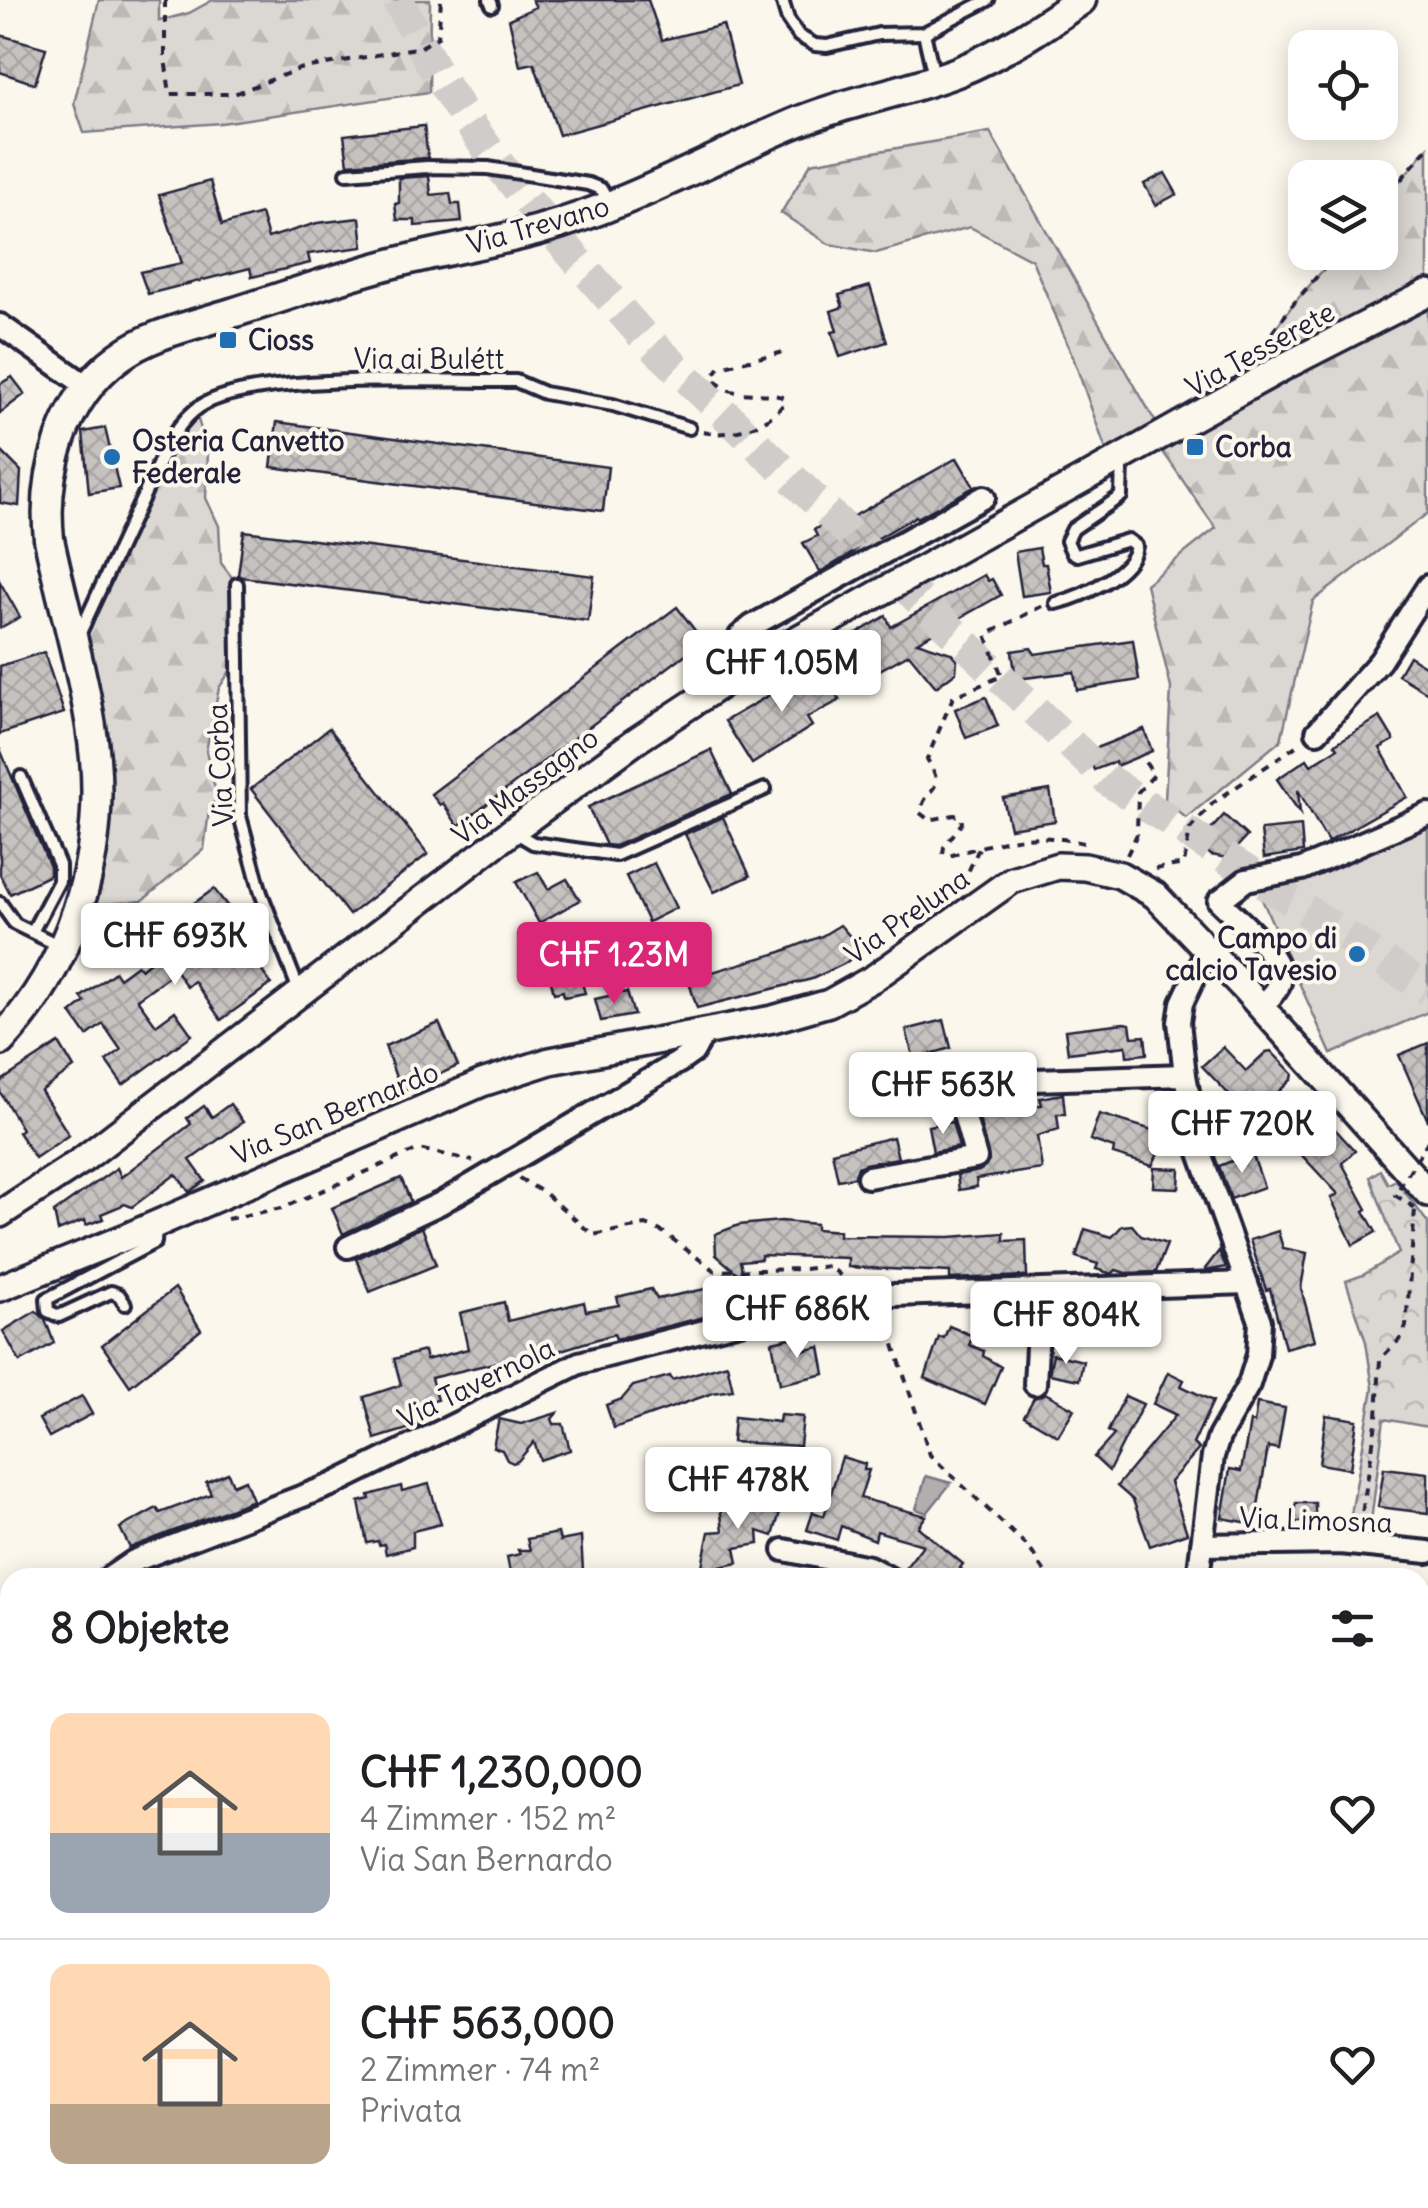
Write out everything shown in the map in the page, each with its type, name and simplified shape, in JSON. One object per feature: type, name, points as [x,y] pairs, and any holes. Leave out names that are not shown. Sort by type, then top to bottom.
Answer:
[{"type":"main road","name":"Via Trevano","points":[[88,387],[117,359],[161,336],[362,272],[538,230],[611,206],[820,113],[935,79],[999,52],[1081,0]]},
{"type":"main road","points":[[0,1042],[34,1000],[63,947],[79,906],[96,829],[94,757],[49,540],[48,490],[62,434],[88,387]]},
{"type":"street","name":"Via Tesserete","points":[[1122,460],[1287,365],[1428,293]]},
{"type":"street","points":[[0,325],[88,387]]},
{"type":"street","name":"Via Massagno","points":[[0,1214],[82,1161],[512,831],[637,740],[751,665],[979,535],[1122,460]]},
{"type":"street","points":[[751,665],[739,642],[740,636],[752,626],[984,498]]},
{"type":"street","points":[[1318,732],[1380,661],[1428,586]]},
{"type":"street","points":[[1260,1007],[1279,986],[1280,969],[1268,950],[1220,900],[1246,880],[1302,869],[1428,814]]},
{"type":"street","name":"Via Preluna","points":[[705,1032],[804,1012],[829,1003],[874,978],[1012,880],[1043,869],[1130,868],[1260,1007],[1421,1200]]},
{"type":"street","points":[[1199,1568],[1214,1456],[1219,1438],[1249,1384],[1258,1355],[1260,1321],[1199,1150],[1184,1075],[1179,1022],[1182,1003],[1208,950]]},
{"type":"street","points":[[348,1247],[441,1203],[679,1062],[693,1052],[705,1032]]},
{"type":"street","name":"Via San Bernardo","points":[[0,1288],[482,1083],[550,1061],[705,1032]]},
{"type":"street","points":[[868,1177],[976,1158],[957,1089],[973,1082],[1184,1075]]},
{"type":"street","name":"Via Tavernola","points":[[125,1568],[334,1484],[579,1363],[786,1310],[894,1295],[1247,1283]]},
{"type":"street","points":[[1035,1384],[1040,1290]]},
{"type":"street","name":"Via Limosna","points":[[1202,1545],[1357,1545],[1428,1552]]},
{"type":"street","points":[[784,1550],[871,1568]]},
{"type":"lane","points":[[782,0],[794,30],[815,45],[828,46],[879,34],[924,34],[988,0]]},
{"type":"lane","points":[[924,34],[935,79]]},
{"type":"lane","points":[[347,174],[488,168],[588,184],[600,189],[611,206]]},
{"type":"lane","name":"Via ai Bulétt","points":[[73,648],[172,438],[195,410],[219,397],[259,388],[320,382],[516,381],[544,393],[612,405],[689,428]]},
{"type":"lane","points":[[1056,603],[1090,591],[1129,563],[1136,552],[1136,546],[1128,540],[1078,555],[1066,540],[1073,529],[1121,496],[1122,460]]},
{"type":"lane","name":"Via Corba","points":[[237,584],[240,816],[261,893],[300,994]]},
{"type":"lane","points":[[21,778],[60,874],[32,932]]},
{"type":"lane","points":[[512,831],[533,844],[616,854],[765,789]]},
{"type":"lane","points":[[0,902],[10,920],[63,947]]},
{"type":"lane","points":[[126,1304],[111,1292],[60,1316],[48,1310],[48,1298],[155,1242],[156,1224]]},
{"type":"path","points":[[165,0],[165,58],[170,94],[234,94],[299,69],[421,47],[438,37],[440,0]]},
{"type":"path","points":[[1398,183],[1428,148]]},
{"type":"path","points":[[1250,362],[1323,270]]},
{"type":"path","points":[[689,428],[720,434],[774,416],[783,406],[782,396],[732,392],[712,376],[720,367],[788,351]]},
{"type":"path","points":[[1056,603],[1035,607],[986,636],[1002,676],[953,697],[928,755],[928,763],[938,778],[921,806],[922,817],[929,820],[958,814],[962,820],[944,854],[1041,835],[1094,845]]},
{"type":"path","points":[[1130,868],[1184,864],[1186,836],[1213,803],[1318,732]]},
{"type":"path","points":[[1130,868],[1137,834],[1138,792],[1154,775],[1145,762]]},
{"type":"path","points":[[964,912],[956,898],[981,844]]},
{"type":"path","points":[[1118,852],[1130,868]]},
{"type":"path","points":[[1357,1545],[1377,1417],[1380,1359],[1402,1337],[1406,1326],[1421,1200],[1395,1195],[1428,1141]]},
{"type":"path","points":[[213,1222],[282,1208],[418,1149],[500,1168],[546,1194],[594,1236],[646,1225],[663,1232],[715,1271],[830,1266],[883,1311],[930,1456],[1029,1548],[1042,1568]]},
{"type":"green space","points":[[99,0],[159,0],[159,21],[189,13],[213,0],[430,0],[429,92],[221,123],[84,133],[74,104]]},
{"type":"green space","points":[[990,132],[1155,421],[1177,429],[1216,407],[1323,270],[1398,270],[1398,183],[1428,148],[1428,513],[1313,601],[1281,740],[1186,818],[1165,800],[1171,688],[1146,584],[1216,528],[1145,428],[1106,450],[1073,357],[1032,260],[970,227],[876,253],[829,244],[781,213],[811,163]]},
{"type":"green space","points":[[195,410],[208,452],[206,498],[219,526],[221,563],[237,584],[238,659],[219,688],[206,751],[217,797],[209,811],[204,849],[142,901],[79,906],[91,862],[73,648],[172,438]]},
{"type":"green space","name":"Campo di calcio Tavesio","points":[[1428,826],[1428,1012],[1331,1054],[1260,895],[1302,881]]},
{"type":"green space","points":[[1380,1170],[1388,1184],[1396,1180],[1428,1223],[1428,1427],[1384,1419],[1370,1529],[1349,1526],[1373,1388],[1366,1342],[1346,1281],[1399,1253],[1370,1177]]},
{"type":"shaded area","points":[[926,1476],[951,1483],[927,1513],[916,1509]]},
{"type":"building","points":[[532,0],[648,0],[662,40],[723,25],[739,85],[559,135],[534,63],[520,66],[509,19],[536,7]]},
{"type":"building","points":[[0,35],[46,48],[35,84],[0,72]]},
{"type":"building","points":[[424,126],[428,158],[348,164],[344,135]]},
{"type":"building","points":[[1165,173],[1177,194],[1156,205],[1144,184]]},
{"type":"building","points":[[429,176],[431,195],[450,193],[452,204],[460,204],[462,222],[415,226],[415,220],[397,220],[399,178]]},
{"type":"building","points":[[210,181],[222,225],[261,214],[268,238],[317,223],[360,218],[363,247],[308,254],[310,263],[252,277],[250,268],[148,294],[140,272],[182,263],[159,195]]},
{"type":"building","points":[[870,286],[887,342],[840,357],[832,332],[837,331],[831,311],[843,307],[839,295]]},
{"type":"building","points":[[12,377],[25,394],[0,413],[0,384]]},
{"type":"building","points":[[277,422],[608,467],[603,511],[271,467]]},
{"type":"building","points":[[105,428],[119,488],[89,493],[83,432]]},
{"type":"building","points":[[0,450],[21,471],[19,506],[0,503]]},
{"type":"building","points":[[957,458],[974,487],[820,572],[803,543],[817,536],[814,530],[827,522],[831,529]]},
{"type":"building","points":[[244,531],[594,576],[588,621],[242,577],[238,575]]},
{"type":"building","points":[[1039,548],[1051,592],[1022,596],[1015,552]]},
{"type":"building","points":[[984,575],[988,581],[992,579],[1001,595],[917,642],[951,653],[957,660],[956,672],[936,687],[909,654],[874,673],[854,635],[886,616],[891,627]]},
{"type":"building","points":[[0,582],[20,617],[0,628]]},
{"type":"building","points":[[677,607],[703,641],[458,826],[443,803],[440,805],[431,794]]},
{"type":"building","points":[[1133,640],[1139,680],[1077,690],[1074,672],[1016,679],[1012,651],[1031,648],[1035,654]]},
{"type":"building","points":[[44,652],[64,713],[0,734],[0,666]]},
{"type":"building","points":[[1409,656],[1428,668],[1428,693],[1398,675]]},
{"type":"building","points":[[819,666],[840,700],[807,718],[812,726],[752,764],[725,721]]},
{"type":"building","points":[[986,697],[998,726],[966,738],[955,709]]},
{"type":"building","points":[[1380,717],[1394,740],[1380,748],[1407,797],[1328,842],[1298,790],[1300,813],[1277,779],[1307,759],[1311,765],[1338,748],[1335,744]]},
{"type":"building","points":[[329,728],[428,854],[349,915],[251,789]]},
{"type":"building","points":[[1144,729],[1152,751],[1116,766],[1115,762],[1094,770],[1086,752]]},
{"type":"building","points":[[0,749],[50,867],[50,875],[10,894],[0,875]]},
{"type":"building","points":[[711,750],[732,794],[615,846],[606,845],[588,807]]},
{"type":"building","points":[[1050,790],[1055,821],[1010,828],[1003,798]]},
{"type":"building","points":[[1224,815],[1247,836],[1227,858],[1211,855],[1198,844]]},
{"type":"building","points":[[723,817],[750,876],[714,892],[685,834]]},
{"type":"building","points":[[1301,826],[1303,852],[1264,858],[1261,830]]},
{"type":"building","points":[[654,863],[676,908],[648,922],[626,876]]},
{"type":"building","points":[[538,872],[548,889],[567,879],[580,900],[539,923],[516,882]]},
{"type":"building","points":[[214,889],[237,918],[244,913],[250,932],[240,940],[271,984],[221,1020],[194,981],[187,987],[176,971],[137,999],[156,1025],[175,1011],[192,1035],[123,1085],[106,1061],[121,1050],[103,1024],[87,1036],[71,1013],[85,1002],[81,997],[115,972],[119,978],[137,965],[141,969],[199,923],[187,908]]},
{"type":"building","points":[[840,925],[862,950],[844,964],[812,979],[697,1008],[688,979],[781,952]]},
{"type":"building","points":[[577,966],[585,993],[564,997],[563,991],[554,993],[549,973]]},
{"type":"building","points":[[627,992],[634,1015],[601,1021],[595,999]]},
{"type":"building","points":[[944,1020],[951,1048],[914,1059],[906,1030]]},
{"type":"building","points":[[439,1023],[458,1066],[401,1092],[385,1046]]},
{"type":"building","points":[[1130,1024],[1132,1037],[1145,1036],[1147,1054],[1127,1056],[1126,1046],[1068,1053],[1065,1030]]},
{"type":"building","points":[[59,1043],[74,1068],[41,1091],[69,1135],[35,1158],[18,1132],[22,1129],[0,1092],[0,1082]]},
{"type":"building","points":[[1428,1043],[1428,1121],[1399,1055]]},
{"type":"building","points":[[1223,1047],[1246,1071],[1271,1051],[1293,1074],[1292,1079],[1257,1112],[1246,1100],[1240,1106],[1202,1066]]},
{"type":"building","points":[[1063,1094],[1065,1114],[1057,1114],[1059,1129],[1037,1136],[1042,1169],[976,1179],[977,1187],[959,1190],[957,1175],[979,1171],[989,1161],[976,1105],[999,1101],[1001,1110],[1042,1105],[1040,1098]]},
{"type":"building","points":[[230,1104],[243,1122],[190,1160],[205,1181],[189,1192],[176,1174],[132,1207],[125,1204],[101,1214],[103,1219],[86,1225],[85,1220],[58,1231],[54,1212],[117,1168],[121,1177],[191,1124],[187,1118],[204,1106],[212,1117]]},
{"type":"building","points":[[1313,1105],[1355,1151],[1342,1163],[1376,1232],[1353,1245],[1331,1198],[1338,1194],[1282,1134]]},
{"type":"building","points":[[1099,1114],[1156,1131],[1154,1136],[1165,1139],[1152,1166],[1113,1154],[1114,1148],[1090,1140]]},
{"type":"building","points":[[952,1122],[959,1147],[933,1152],[928,1126]]},
{"type":"building","points":[[893,1137],[898,1158],[865,1164],[858,1167],[855,1177],[838,1180],[832,1152]]},
{"type":"building","points":[[1252,1153],[1264,1187],[1231,1199],[1219,1166]]},
{"type":"building","points":[[1154,1168],[1180,1169],[1179,1188],[1153,1187]]},
{"type":"building","points":[[401,1178],[411,1202],[343,1234],[332,1208]]},
{"type":"building","points":[[781,1221],[816,1224],[816,1229],[839,1231],[839,1236],[1004,1233],[1004,1241],[1026,1240],[1027,1276],[950,1279],[950,1272],[848,1267],[848,1258],[761,1255],[761,1259],[740,1261],[744,1279],[716,1255],[715,1234],[739,1225]]},
{"type":"building","points":[[1132,1225],[1141,1236],[1167,1244],[1156,1272],[1116,1270],[1112,1274],[1096,1269],[1098,1264],[1076,1257],[1085,1229],[1112,1237],[1122,1226]]},
{"type":"building","points":[[422,1227],[436,1265],[370,1292],[356,1259]]},
{"type":"building","points":[[1278,1231],[1283,1248],[1307,1253],[1301,1288],[1315,1340],[1285,1348],[1270,1289],[1266,1290],[1250,1240]]},
{"type":"building","points":[[1219,1251],[1226,1267],[1206,1271],[1205,1269]]},
{"type":"building","points":[[744,1281],[748,1306],[616,1339],[614,1334],[517,1359],[517,1363],[500,1366],[498,1362],[431,1378],[437,1400],[418,1406],[424,1424],[375,1439],[364,1397],[401,1385],[394,1359],[424,1351],[426,1360],[468,1349],[460,1313],[504,1302],[508,1321],[584,1302],[586,1311],[619,1305],[617,1297],[651,1289],[657,1299]]},
{"type":"building","points":[[175,1288],[201,1330],[130,1386],[102,1345]]},
{"type":"building","points":[[36,1311],[45,1319],[54,1343],[20,1362],[3,1331]]},
{"type":"building","points":[[949,1326],[973,1336],[969,1345],[984,1351],[983,1356],[1001,1367],[985,1404],[925,1378],[939,1337],[944,1338]]},
{"type":"building","points":[[799,1336],[801,1351],[820,1347],[825,1374],[780,1384],[772,1342]]},
{"type":"building","points":[[1053,1354],[1083,1361],[1079,1380],[1049,1374]]},
{"type":"building","points":[[727,1364],[733,1390],[713,1393],[614,1428],[606,1405],[622,1399],[633,1386],[670,1376],[672,1380]]},
{"type":"building","points":[[1168,1372],[1184,1380],[1181,1386],[1213,1401],[1193,1444],[1199,1449],[1170,1482],[1187,1533],[1150,1546],[1133,1500],[1117,1486],[1176,1415],[1153,1404]]},
{"type":"building","points":[[1045,1393],[1074,1409],[1058,1436],[1024,1416],[1034,1398]]},
{"type":"building","points":[[82,1396],[92,1414],[49,1437],[39,1419]]},
{"type":"building","points":[[1125,1396],[1143,1404],[1109,1471],[1094,1457],[1114,1435],[1108,1431]]},
{"type":"building","points":[[1257,1403],[1285,1408],[1278,1449],[1268,1447],[1255,1524],[1222,1518],[1230,1469],[1241,1471]]},
{"type":"building","points":[[557,1413],[552,1419],[554,1424],[563,1424],[570,1450],[540,1460],[534,1442],[513,1463],[502,1450],[493,1447],[499,1419],[521,1424]]},
{"type":"building","points":[[780,1415],[803,1417],[800,1446],[732,1442],[734,1417],[779,1422]]},
{"type":"building","points":[[1326,1415],[1357,1420],[1350,1469],[1319,1464]]},
{"type":"building","points":[[842,1457],[865,1464],[864,1470],[869,1470],[860,1498],[926,1516],[918,1527],[963,1564],[960,1568],[906,1568],[923,1545],[877,1531],[875,1540],[841,1526],[837,1540],[807,1530],[813,1512],[824,1516]]},
{"type":"building","points":[[1384,1468],[1428,1473],[1428,1513],[1378,1507]]},
{"type":"building","points":[[228,1473],[233,1485],[245,1480],[253,1500],[130,1548],[120,1528],[157,1508],[160,1513],[211,1494],[206,1482]]},
{"type":"building","points":[[429,1484],[441,1524],[413,1531],[413,1547],[386,1554],[384,1544],[367,1543],[359,1502],[401,1486],[402,1491]]},
{"type":"building","points":[[738,1499],[780,1512],[773,1536],[758,1531],[759,1544],[735,1548],[738,1563],[702,1568],[709,1532],[723,1531],[720,1505]]},
{"type":"building","points":[[1296,1503],[1315,1503],[1315,1522],[1291,1522]]},
{"type":"building","points":[[558,1533],[560,1541],[581,1537],[583,1568],[509,1568],[507,1557],[520,1554],[518,1550],[530,1550],[527,1539]]},
{"type":"tunnel","points":[[398,0],[442,82],[487,149],[643,336],[1109,781],[1428,990]]},
{"type":"place","name":"Cioss","points":[[228,340]]},
{"type":"place","name":"Corba","points":[[1195,447]]},
{"type":"place","name":"Osteria Canvetto Federale","points":[[112,457]]},
{"type":"place","name":"Campo di calcio Tavesio","points":[[1357,954]]}]
